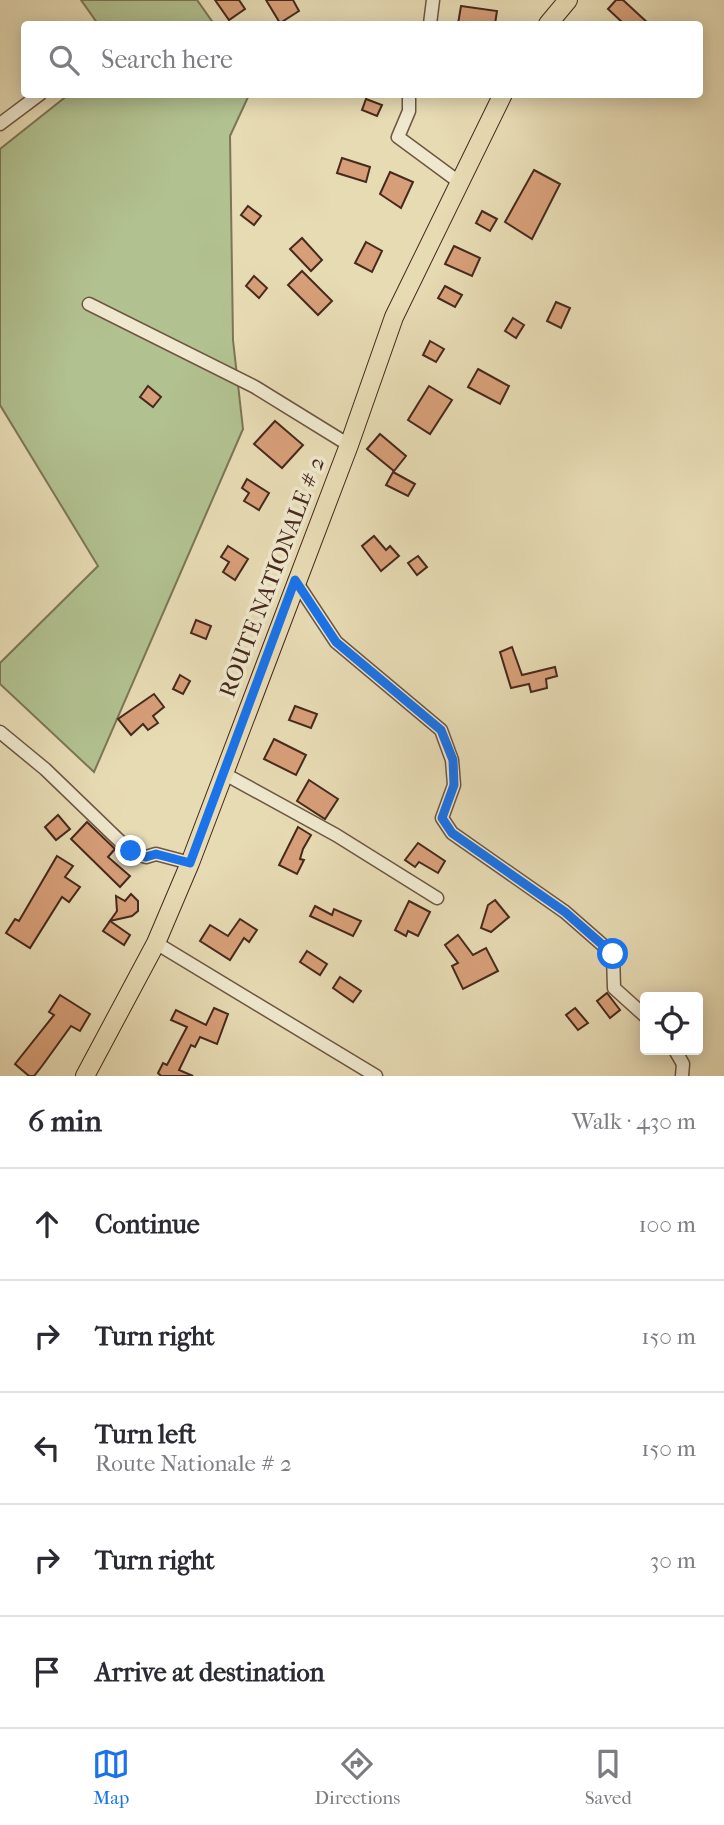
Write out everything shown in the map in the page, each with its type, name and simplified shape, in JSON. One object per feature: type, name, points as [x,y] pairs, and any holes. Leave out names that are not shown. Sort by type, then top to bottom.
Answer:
[{"type":"main road","points":[[550,21],[568,0]]},
{"type":"main road","name":"ROUTE NATIONALE # 2","points":[[85,1076],[156,943],[190,863],[295,580],[349,445],[394,317],[501,98]]},
{"type":"street","points":[[430,21],[433,0]]},
{"type":"street","points":[[0,124],[35,98]]},
{"type":"street","points":[[409,98],[409,111],[398,137],[459,182]]},
{"type":"street","points":[[89,304],[255,387],[349,445]]},
{"type":"street","points":[[295,580],[336,642],[441,730],[453,760],[454,785],[442,818],[452,833],[565,912],[613,954],[614,988],[640,1011]]},
{"type":"street","points":[[0,732],[45,769],[131,851],[146,857],[156,854],[190,863]]},
{"type":"street","points":[[223,773],[325,829],[437,898]]},
{"type":"street","points":[[156,943],[376,1076]]},
{"type":"street","points":[[683,1070],[693,1076]]},
{"type":"green space","points":[[81,0],[197,0],[212,21],[96,21]]},
{"type":"green space","points":[[64,98],[248,98],[230,136],[233,340],[243,429],[94,772],[0,684],[0,663],[98,566],[0,405],[0,149]]},
{"type":"building","points":[[215,0],[239,0],[245,9],[229,20]]},
{"type":"building","points":[[266,0],[293,0],[299,11],[279,21]]},
{"type":"building","points":[[616,0],[623,0],[646,21],[621,21],[608,9]]},
{"type":"building","points":[[461,6],[497,11],[495,21],[458,21]]},
{"type":"building","points":[[366,99],[382,105],[377,116],[362,110]]},
{"type":"building","points":[[342,158],[370,167],[366,182],[337,173]]},
{"type":"building","points":[[534,170],[560,184],[532,239],[505,222]]},
{"type":"building","points":[[390,172],[413,182],[401,208],[380,194]]},
{"type":"building","points":[[248,206],[261,216],[254,225],[241,215]]},
{"type":"building","points":[[482,211],[497,219],[490,231],[476,223]]},
{"type":"building","points":[[302,238],[322,260],[311,271],[290,249]]},
{"type":"building","points":[[366,242],[382,251],[372,272],[355,263]]},
{"type":"building","points":[[454,246],[480,258],[472,276],[445,264]]},
{"type":"building","points":[[302,271],[332,301],[318,315],[288,285]]},
{"type":"building","points":[[254,276],[267,288],[259,298],[246,286]]},
{"type":"building","points":[[445,286],[462,295],[455,307],[438,298]]},
{"type":"building","points":[[556,302],[570,308],[561,328],[547,321]]},
{"type":"building","points":[[513,318],[524,325],[516,338],[505,331]]},
{"type":"building","points":[[430,341],[444,349],[436,362],[423,355]]},
{"type":"building","points":[[478,369],[509,386],[500,404],[468,387]]},
{"type":"building","points":[[148,386],[161,397],[153,407],[140,397]]},
{"type":"building","points":[[429,386],[452,400],[430,434],[408,420]]},
{"type":"building","points":[[275,421],[303,445],[282,468],[254,444]]},
{"type":"building","points":[[380,434],[406,456],[394,471],[367,449]]},
{"type":"building","points":[[393,472],[415,484],[408,496],[386,485]]},
{"type":"building","points":[[247,479],[269,493],[259,510],[244,501],[249,493],[242,488]]},
{"type":"building","points":[[374,536],[386,550],[390,546],[399,556],[381,571],[362,546]]},
{"type":"building","points":[[228,546],[248,559],[235,580],[223,572],[229,562],[221,557]]},
{"type":"building","points":[[418,556],[427,567],[417,575],[408,563]]},
{"type":"building","points":[[196,620],[211,626],[206,639],[191,633]]},
{"type":"building","points":[[512,647],[522,675],[555,667],[557,676],[546,679],[547,688],[531,692],[529,684],[511,688],[500,652]]},
{"type":"building","points":[[180,675],[190,681],[183,694],[173,689]]},
{"type":"building","points":[[154,694],[164,707],[153,716],[158,723],[148,730],[143,724],[131,735],[118,719]]},
{"type":"building","points":[[295,706],[317,714],[311,728],[289,720]]},
{"type":"building","points":[[274,739],[306,755],[296,775],[264,759]]},
{"type":"building","points":[[309,780],[338,799],[325,819],[297,801]]},
{"type":"building","points":[[58,815],[70,829],[56,840],[45,827]]},
{"type":"building","points":[[87,822],[115,849],[108,857],[130,876],[120,887],[71,839]]},
{"type":"building","points":[[298,827],[311,835],[303,849],[300,859],[304,860],[297,874],[279,865]]},
{"type":"building","points":[[418,843],[445,861],[438,873],[419,862],[415,867],[405,860]]},
{"type":"building","points":[[57,856],[73,866],[65,877],[80,887],[69,902],[62,897],[30,948],[6,933],[15,919],[19,921]]},
{"type":"building","points":[[131,894],[138,901],[138,911],[132,916],[110,921],[117,911],[116,896],[125,901]]},
{"type":"building","points":[[495,900],[509,917],[491,932],[481,928],[488,905]]},
{"type":"building","points":[[409,901],[430,912],[418,936],[408,931],[406,936],[395,930]]},
{"type":"building","points":[[315,906],[332,915],[334,909],[361,921],[353,936],[310,916]]},
{"type":"building","points":[[240,919],[257,930],[249,942],[244,938],[230,960],[200,941],[210,925],[228,936]]},
{"type":"building","points":[[110,921],[130,935],[124,945],[103,931]]},
{"type":"building","points":[[458,935],[473,955],[486,948],[498,971],[463,989],[452,966],[458,963],[445,945]]},
{"type":"building","points":[[307,951],[327,964],[320,975],[300,962]]},
{"type":"building","points":[[340,977],[361,991],[353,1002],[333,988]]},
{"type":"building","points":[[607,993],[620,1010],[610,1018],[597,1001]]},
{"type":"building","points":[[60,995],[90,1014],[80,1031],[71,1026],[34,1076],[29,1076],[15,1064],[54,1015],[49,1012]]},
{"type":"building","points":[[214,1008],[228,1014],[217,1044],[200,1037],[195,1047],[191,1045],[179,1070],[193,1076],[161,1076],[158,1073],[163,1063],[167,1065],[187,1027],[171,1020],[176,1010],[206,1025]]},
{"type":"building","points":[[575,1008],[588,1023],[578,1030],[566,1015]]},
{"type":"route","points":[[131,851],[146,857],[156,854],[190,863],[295,580],[336,642],[441,730],[453,760],[454,785],[442,818],[452,833],[565,912],[613,954]]}]
